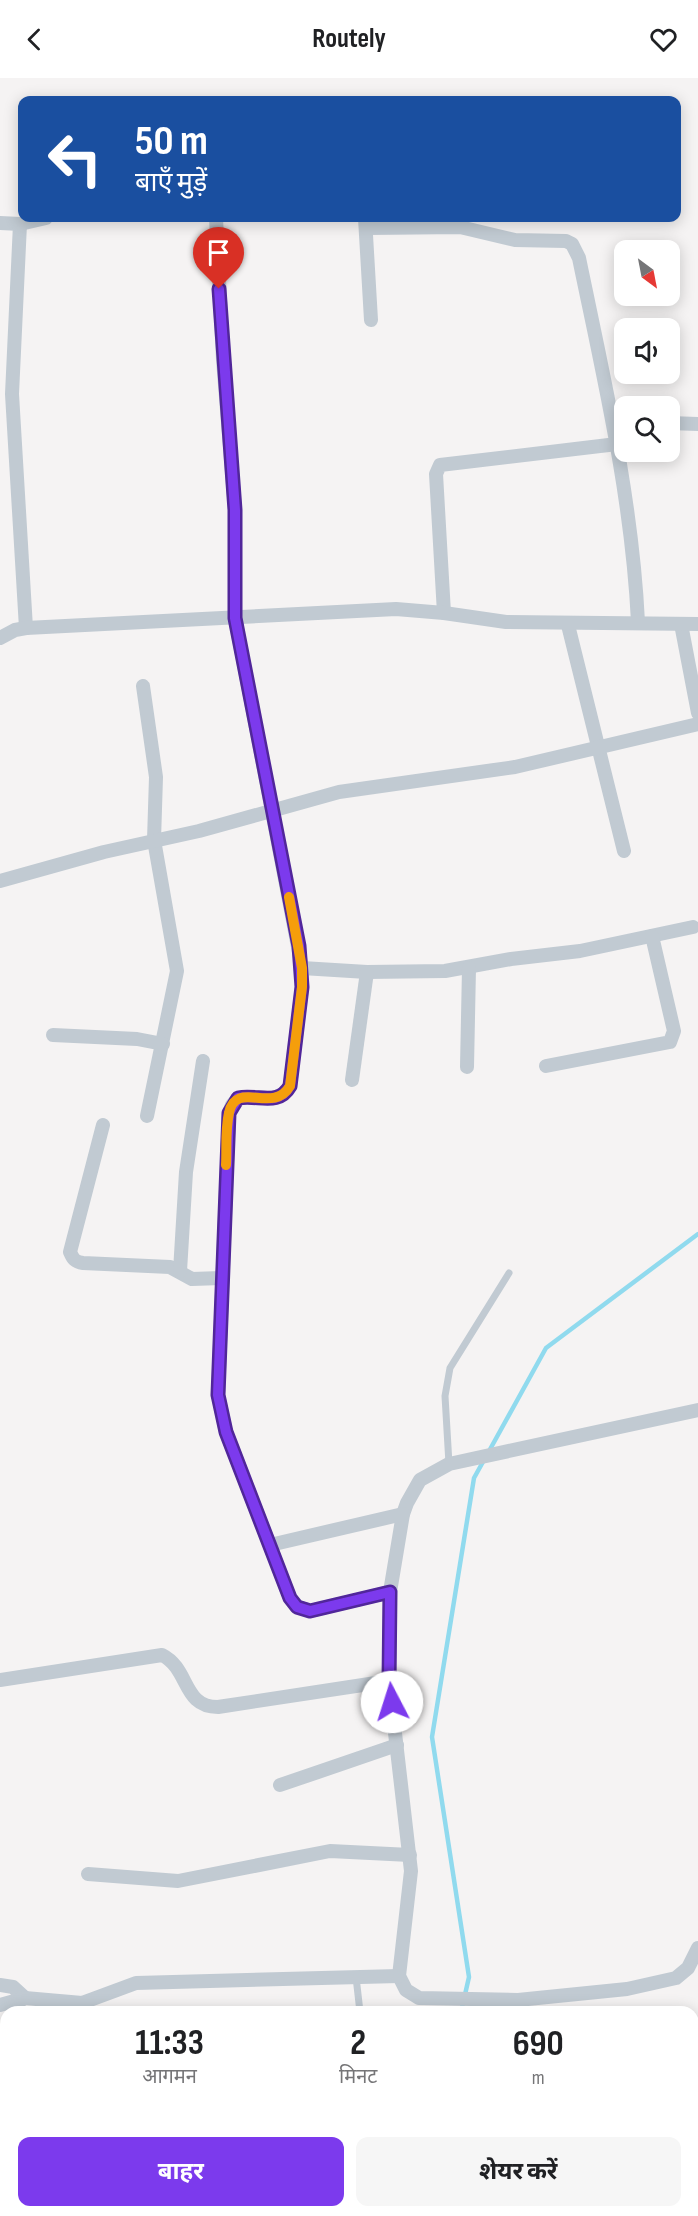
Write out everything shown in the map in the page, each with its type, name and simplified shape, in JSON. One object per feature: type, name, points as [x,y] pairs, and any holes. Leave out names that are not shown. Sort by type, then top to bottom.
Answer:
[{"type":"street","points":[[0,223],[20,225],[31,222]]},
{"type":"street","points":[[216,222],[223,360],[235,510],[235,618],[302,968],[302,987],[290,1086],[282,1096],[276,1099],[238,1098],[229,1113],[217,1375],[220,1416],[290,1598],[304,1611],[310,1611],[390,1592]]},
{"type":"street","points":[[371,320],[366,223],[460,227],[526,241],[566,241],[572,244],[579,258],[614,402]]},
{"type":"street","points":[[20,225],[12,394],[26,628]]},
{"type":"street","points":[[680,423],[698,424]]},
{"type":"street","points":[[444,613],[436,474],[440,465],[614,444]]},
{"type":"street","points":[[620,462],[635,568],[638,622]]},
{"type":"street","points":[[0,638],[15,630],[26,628],[396,609],[506,622],[568,625],[638,622],[698,624]]},
{"type":"street","points":[[681,624],[698,713]]},
{"type":"street","points":[[568,625],[624,851]]},
{"type":"street","points":[[143,686],[156,777],[154,840],[177,971],[147,1116]]},
{"type":"street","points":[[0,881],[154,840],[199,831],[360,787],[515,767],[698,724]]},
{"type":"street","points":[[302,968],[367,972],[433,972],[469,968],[511,959],[580,951],[693,927]]},
{"type":"street","points":[[546,1066],[670,1042],[674,1031],[652,936]]},
{"type":"street","points":[[467,1067],[469,968]]},
{"type":"street","points":[[352,1080],[367,972]]},
{"type":"street","points":[[53,1035],[137,1038],[163,1044]]},
{"type":"street","points":[[180,1271],[186,1172],[203,1060]]},
{"type":"street","points":[[103,1125],[70,1252],[72,1257],[77,1262],[83,1263],[170,1267],[192,1279],[221,1278]]},
{"type":"street","points":[[698,1410],[472,1458],[449,1464],[420,1480],[403,1514],[390,1592],[389,1681],[411,1871],[399,1976],[411,1995],[450,2001],[493,2000],[516,2006],[627,1989],[676,1978],[693,1968],[698,1948]]},
{"type":"street","points":[[270,1545],[403,1514]]},
{"type":"street","points":[[0,1680],[162,1655],[178,1667],[193,1698],[207,1707],[389,1681]]},
{"type":"street","points":[[279,1785],[397,1745]]},
{"type":"street","points":[[88,1874],[178,1881],[330,1851],[410,1855]]},
{"type":"street","points":[[0,2005],[25,1998],[82,2003],[136,1983],[399,1976]]},
{"type":"street","points":[[0,1985],[13,1987],[25,1998]]},
{"type":"lane","points":[[449,1464],[445,1396],[450,1368],[509,1273]]},
{"type":"lane","points":[[356,1977],[359,2006]]},
{"type":"lane","points":[[22,2006],[25,1998]]},
{"type":"waterway","points":[[488,1453],[546,1348],[698,1234]]},
{"type":"waterway","points":[[462,2006],[469,1977],[432,1737],[474,1478],[484,1460]]},
{"type":"slow traffic","points":[[226,1165],[229,1113],[232,1105],[238,1098],[276,1099],[286,1093],[290,1086],[302,987],[302,968],[289,897]]},
{"type":"route","points":[[219,289],[235,510],[235,618],[302,968],[302,987],[290,1086],[286,1093],[276,1099],[238,1098],[229,1113],[217,1375],[220,1416],[290,1598],[297,1607],[310,1611],[390,1592],[389,1681],[392,1702]]}]
